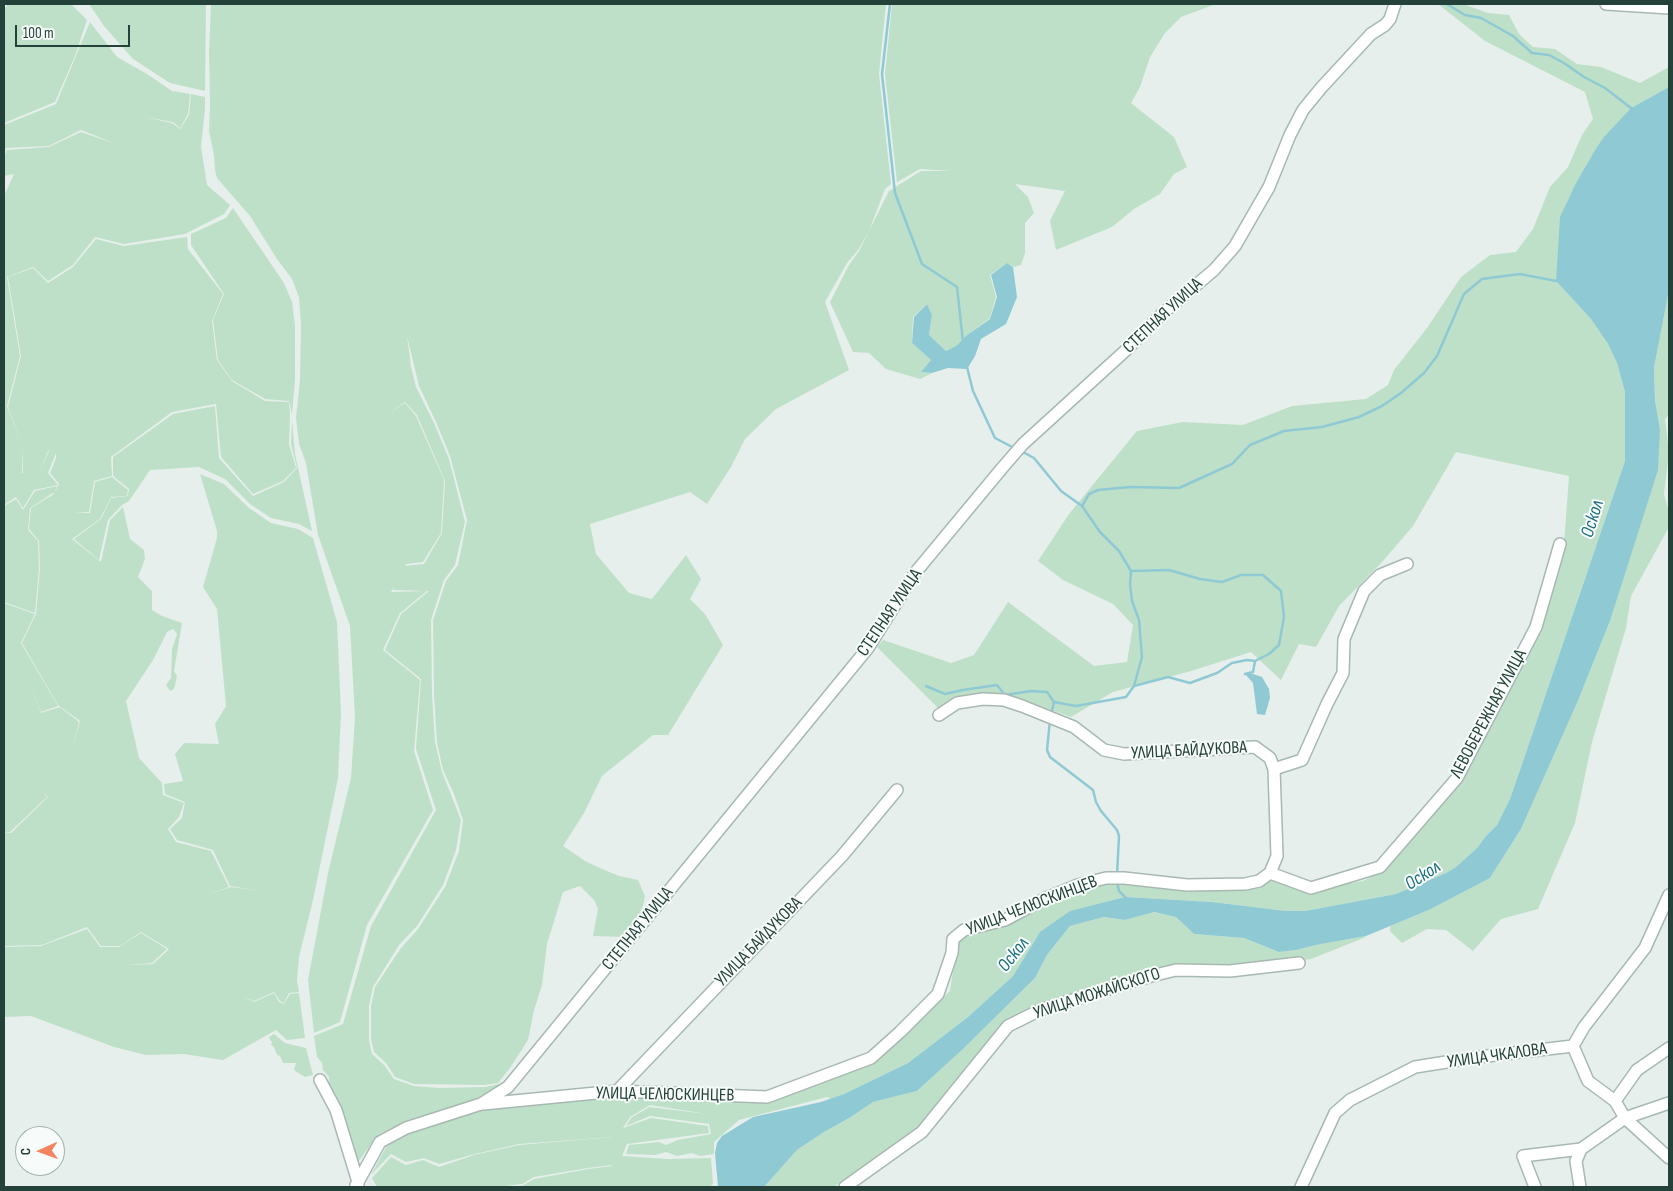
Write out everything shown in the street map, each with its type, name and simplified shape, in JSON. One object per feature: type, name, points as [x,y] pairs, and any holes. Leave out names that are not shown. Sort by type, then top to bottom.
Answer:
[{"type":"street","name":"СТЕПНАЯ УЛИЦА","points":[[357,1185],[380,1142],[406,1128],[482,1104],[508,1087],[868,648],[915,573],[1014,454],[1163,313],[1214,270],[1235,246],[1269,187],[1290,135],[1303,110],[1371,34],[1385,25],[1390,19],[1395,4]]},
{"type":"street","points":[[1606,4],[1669,8]]},
{"type":"street","name":"ЛЕВОБЕРЕЖНАЯ УЛИЦА","points":[[1270,873],[1311,888],[1380,866],[1457,778],[1536,627],[1560,544]]},
{"type":"street","points":[[1270,873],[1277,856],[1274,769],[1302,760],[1326,704],[1343,673],[1344,639],[1364,591],[1380,575],[1407,564]]},
{"type":"street","name":"УЛИЦА БАЙДУКОВА","points":[[939,715],[957,703],[983,699],[1004,700],[1074,727],[1104,750],[1124,754],[1256,747],[1270,758],[1274,769]]},
{"type":"street","name":"УЛИЦА БАЙДУКОВА","points":[[617,1091],[842,856],[897,790]]},
{"type":"street","name":"УЛИЦА ЧЕЛЮСКИНЦЕВ","points":[[482,1104],[617,1091],[767,1097],[870,1058],[900,1032],[938,994],[952,953],[953,939],[964,930],[1005,920],[1046,898],[1078,885],[1106,878],[1188,885],[1245,884],[1259,881],[1270,873]]},
{"type":"street","points":[[1669,895],[1645,948],[1584,1027],[1573,1046],[1588,1081],[1615,1101],[1625,1118],[1669,1158]]},
{"type":"street","name":"УЛИЦА МОЖАЙСКОГО","points":[[845,1187],[922,1132],[1008,1026],[1040,1010],[1176,970],[1230,971],[1299,963]]},
{"type":"street","name":"УЛИЦА ЧКАЛОВА","points":[[1302,1187],[1335,1113],[1350,1100],[1415,1067],[1478,1057],[1573,1046]]},
{"type":"street","points":[[1615,1101],[1637,1070],[1669,1048]]},
{"type":"street","points":[[320,1080],[336,1110],[357,1185]]},
{"type":"street","points":[[1535,1187],[1523,1156],[1581,1149],[1625,1118],[1669,1104]]},
{"type":"street","points":[[1580,1187],[1576,1161],[1581,1149]]},
{"type":"green space","points":[[8,4],[71,4],[87,20],[75,56],[55,102],[4,123],[4,10]]},
{"type":"green space","points":[[89,4],[206,4],[205,91],[170,83],[133,59],[104,26]]},
{"type":"green space","points":[[211,4],[886,4],[879,74],[891,184],[885,189],[869,231],[858,250],[847,263],[825,302],[849,370],[776,409],[745,439],[731,467],[707,504],[690,492],[590,524],[596,554],[629,593],[652,599],[686,555],[701,579],[690,599],[705,614],[723,645],[668,735],[653,735],[602,776],[584,813],[563,846],[585,861],[600,868],[619,876],[638,880],[645,896],[636,922],[622,937],[593,936],[598,909],[594,900],[580,886],[563,892],[547,944],[542,985],[534,1010],[528,1040],[498,1083],[484,1085],[414,1084],[395,1077],[386,1063],[374,1052],[371,1039],[371,1006],[375,987],[401,948],[418,929],[445,887],[459,851],[463,820],[443,770],[437,743],[433,620],[446,581],[458,565],[467,520],[450,456],[419,386],[407,336],[411,365],[409,359],[416,387],[449,459],[465,522],[455,565],[444,580],[431,620],[435,742],[442,772],[461,820],[456,850],[443,885],[417,926],[399,945],[373,987],[369,1006],[369,1040],[372,1054],[384,1065],[394,1079],[414,1086],[439,1088],[485,1087],[504,1083],[499,1089],[463,1104],[408,1120],[379,1134],[358,1162],[329,1085],[329,1077],[323,1070],[322,1063],[317,1057],[314,1036],[343,1024],[371,926],[436,810],[416,749],[421,679],[385,650],[401,614],[429,591],[393,590],[395,585],[391,592],[427,591],[400,613],[383,650],[420,680],[414,751],[433,810],[367,925],[340,1022],[314,1033],[308,980],[328,873],[351,778],[355,717],[350,626],[318,535],[306,463],[299,444],[296,418],[300,380],[301,325],[299,297],[292,279],[250,216],[217,178],[209,131]],"holes":[[[405,402],[417,415],[445,481],[442,533],[424,564],[405,566],[406,564],[423,562],[441,533],[444,480],[416,416],[405,403],[389,413]]]},
{"type":"green space","points":[[892,4],[1216,4],[1181,17],[1165,33],[1150,57],[1140,87],[1131,103],[1174,137],[1187,167],[1174,174],[1160,194],[1134,209],[1112,227],[1056,250],[1050,221],[1065,191],[1015,184],[1028,197],[1034,213],[1025,223],[1025,253],[1021,265],[1014,267],[1007,263],[990,275],[996,297],[990,318],[956,346],[946,351],[929,335],[932,315],[927,304],[913,317],[912,343],[931,360],[921,372],[932,373],[920,379],[886,369],[869,353],[853,352],[830,302],[849,265],[859,251],[889,191],[921,171],[951,171],[920,169],[897,182],[885,74]]},
{"type":"green space","points":[[1438,4],[1463,4],[1488,13],[1509,15],[1519,34],[1533,47],[1555,49],[1577,64],[1601,67],[1640,83],[1669,67],[1669,87],[1631,108],[1595,150],[1567,202],[1556,281],[1591,319],[1608,344],[1617,363],[1625,392],[1625,461],[1510,799],[1497,825],[1477,848],[1456,867],[1446,873],[1396,894],[1305,911],[1286,911],[1212,902],[1125,897],[1083,908],[1040,932],[1013,976],[968,1017],[908,1063],[831,1099],[827,1097],[739,1120],[714,1142],[714,1154],[700,1156],[692,1153],[677,1156],[666,1152],[655,1155],[626,1154],[629,1145],[659,1142],[666,1145],[678,1140],[711,1134],[709,1124],[650,1116],[626,1126],[631,1118],[649,1107],[707,1114],[650,1105],[630,1117],[623,1128],[651,1118],[708,1126],[709,1133],[627,1144],[622,1156],[668,1159],[711,1158],[713,1184],[709,1187],[507,1187],[522,1186],[534,1179],[611,1165],[534,1177],[522,1184],[497,1187],[377,1187],[372,1178],[391,1157],[406,1165],[423,1160],[439,1167],[474,1155],[519,1145],[613,1137],[519,1144],[475,1154],[439,1164],[424,1158],[406,1162],[391,1154],[371,1175],[386,1147],[421,1127],[484,1109],[571,1099],[623,1096],[776,1100],[879,1056],[950,991],[957,946],[965,934],[1080,888],[1108,881],[1190,890],[1260,888],[1273,876],[1310,890],[1363,881],[1385,870],[1459,781],[1539,627],[1564,544],[1569,476],[1456,452],[1413,526],[1383,561],[1339,606],[1316,647],[1299,644],[1281,680],[1251,652],[1191,671],[1113,692],[1071,717],[1029,702],[983,693],[951,699],[938,708],[877,647],[883,640],[951,663],[974,655],[1008,602],[1094,666],[1127,662],[1133,625],[1113,604],[1063,580],[1038,561],[1069,514],[1137,431],[1183,422],[1243,425],[1292,406],[1366,399],[1388,385],[1394,370],[1427,328],[1461,277],[1490,255],[1516,252],[1533,229],[1550,187],[1568,167],[1582,135],[1593,119],[1585,92],[1485,41]]},
{"type":"green space","points":[[90,22],[117,57],[147,74],[172,91],[172,93],[173,91],[190,94],[188,114],[180,128],[173,122],[144,117],[172,123],[180,129],[189,115],[191,94],[205,97],[201,147],[207,185],[230,205],[224,214],[185,234],[124,244],[95,237],[73,265],[48,281],[33,267],[7,277],[20,356],[7,406],[23,448],[8,407],[21,356],[8,277],[33,268],[48,283],[73,267],[96,239],[124,246],[187,237],[188,249],[223,294],[212,321],[217,360],[232,381],[265,401],[289,402],[289,444],[296,468],[283,481],[253,494],[221,457],[216,404],[172,412],[111,457],[112,476],[94,481],[89,512],[75,513],[90,513],[95,482],[112,477],[128,490],[127,496],[111,497],[100,519],[72,539],[101,562],[110,520],[123,507],[130,539],[144,550],[145,559],[138,577],[152,591],[152,610],[162,616],[182,623],[174,671],[177,676],[174,689],[170,691],[166,685],[171,678],[172,649],[177,634],[173,629],[167,632],[153,660],[126,701],[139,758],[162,783],[163,795],[184,803],[179,817],[168,829],[176,842],[211,851],[229,887],[207,895],[231,887],[260,891],[230,886],[213,850],[177,840],[170,829],[182,818],[185,802],[165,794],[164,784],[183,781],[175,754],[184,743],[219,744],[215,724],[226,706],[217,609],[203,587],[217,538],[217,531],[200,474],[224,484],[249,508],[271,523],[298,529],[313,538],[337,622],[341,713],[338,778],[313,900],[299,957],[297,981],[299,992],[289,993],[284,1003],[280,1001],[274,992],[254,1001],[243,996],[254,1002],[274,993],[279,1002],[284,1004],[290,994],[299,993],[305,1038],[287,1040],[276,1030],[223,1060],[184,1054],[146,1055],[114,1047],[31,1016],[4,1017],[4,947],[41,946],[87,929],[100,947],[119,947],[141,933],[167,949],[152,963],[126,965],[153,964],[169,949],[141,932],[120,946],[101,946],[87,927],[42,945],[4,946],[4,603],[35,614],[21,643],[58,706],[41,712],[30,683],[41,713],[60,707],[79,722],[73,747],[80,721],[58,705],[22,643],[36,614],[40,569],[39,541],[29,529],[31,508],[53,493],[30,508],[28,530],[38,541],[39,569],[35,613],[4,602],[4,506],[16,499],[23,510],[35,491],[57,486],[55,492],[59,484],[50,473],[56,453],[48,473],[58,485],[34,490],[23,508],[16,497],[4,505],[4,196],[14,174],[4,176],[4,156],[7,150],[49,147],[81,132],[116,144],[81,130],[49,146],[6,148],[4,154],[4,125],[56,104]],"holes":[[[42,791],[48,797],[11,833],[4,832],[10,832],[47,797]]]},
{"type":"green space","points":[[233,208],[284,283],[292,302],[295,326],[295,380],[292,414],[289,401],[265,399],[232,380],[218,360],[213,320],[224,294],[191,245],[191,234],[226,218]]},
{"type":"green space","points":[[1669,290],[1669,414],[1665,419],[1669,452],[1664,494],[1669,512],[1669,527],[1631,596],[1626,628],[1592,742],[1575,823],[1538,909],[1501,919],[1473,951],[1446,930],[1427,929],[1402,943],[1390,931],[1390,926],[1431,909],[1490,878],[1521,829],[1577,703],[1610,621],[1632,549],[1660,429],[1655,401],[1654,368]]},
{"type":"green space","points":[[215,406],[219,458],[253,496],[284,482],[297,468],[291,444],[292,420],[295,454],[312,531],[299,524],[271,518],[250,504],[225,479],[199,467],[150,470],[129,501],[122,505],[108,520],[99,560],[74,539],[101,519],[111,498],[128,496],[129,489],[113,476],[113,457],[173,414]]},
{"type":"green space","points":[[1153,912],[1176,917],[1194,934],[1244,938],[1279,952],[1366,937],[1311,959],[1233,967],[1173,967],[1006,1024],[930,1118],[834,1187],[764,1187],[797,1150],[824,1132],[873,1102],[917,1091],[962,1050],[1035,978],[1047,955],[1070,926],[1104,917],[1125,920]]},
{"type":"green space","points":[[274,1034],[285,1043],[306,1048],[313,1075],[305,1077],[294,1070],[296,1063],[283,1063],[271,1045],[272,1042],[269,1037]]},
{"type":"water","points":[[1669,87],[1669,290],[1654,368],[1655,401],[1660,429],[1658,470],[1610,621],[1577,703],[1521,829],[1490,878],[1431,909],[1366,936],[1279,952],[1244,938],[1194,934],[1176,917],[1154,912],[1125,920],[1104,917],[1070,926],[1047,955],[1035,978],[962,1050],[917,1091],[873,1102],[824,1132],[797,1150],[764,1187],[718,1187],[715,1153],[717,1143],[722,1136],[753,1117],[821,1102],[844,1094],[908,1063],[968,1017],[1013,976],[1040,932],[1070,911],[1125,897],[1212,902],[1286,911],[1305,911],[1396,894],[1456,867],[1477,848],[1497,825],[1510,799],[1625,461],[1625,392],[1617,363],[1608,344],[1591,319],[1556,281],[1560,217],[1575,185],[1604,137],[1631,108]]},
{"type":"water","points":[[1007,263],[1013,267],[1017,297],[1006,324],[981,339],[975,356],[967,369],[948,368],[932,373],[921,372],[931,360],[912,343],[914,317],[927,304],[932,315],[929,335],[946,351],[956,346],[967,335],[990,319],[997,297],[991,275]]},
{"type":"water","points":[[1245,674],[1262,677],[1269,689],[1270,698],[1265,715],[1257,714],[1253,683]]},
{"type":"waterway","points":[[890,4],[882,74],[895,193],[922,264],[957,287],[963,342]]},
{"type":"waterway","points":[[1447,4],[1465,15],[1481,18],[1513,36],[1532,53],[1549,55],[1564,63],[1584,77],[1605,88],[1631,108]]},
{"type":"waterway","points":[[1082,506],[1089,494],[1098,490],[1130,487],[1179,488],[1232,464],[1250,445],[1284,431],[1322,427],[1359,417],[1382,406],[1401,393],[1424,373],[1437,356],[1464,294],[1482,279],[1520,274],[1556,281],[1558,279]]},
{"type":"waterway","points":[[967,367],[973,391],[995,438],[1016,449]]},
{"type":"waterway","points":[[1021,451],[1034,458],[1061,491],[1082,506],[1100,532],[1119,551],[1131,571],[1132,601],[1139,620],[1142,657],[1134,686],[1126,697],[1076,706],[1054,702]]},
{"type":"waterway","points":[[1131,571],[1169,570],[1200,579],[1222,582],[1241,575],[1263,575],[1281,591],[1284,617],[1279,645],[1269,654],[1255,661]]},
{"type":"waterway","points":[[1134,686],[1168,677],[1190,683],[1217,673],[1232,663],[1247,660],[1255,661],[1253,672],[1245,674]]},
{"type":"waterway","points":[[926,686],[945,694],[997,685],[1005,695],[1031,691],[1047,692],[1054,702],[1051,715]]},
{"type":"waterway","points":[[1050,720],[1047,750],[1050,757],[1093,790],[1101,811],[1117,830],[1119,836],[1117,875]]},
{"type":"waterway","points":[[1117,882],[1119,891],[1126,898]]},
{"type":"water label","name":"Оскол","points":[[1593,519]]},
{"type":"water label","name":"Оскол","points":[[1423,876]]},
{"type":"water label","name":"Оскол","points":[[1014,955]]}]
